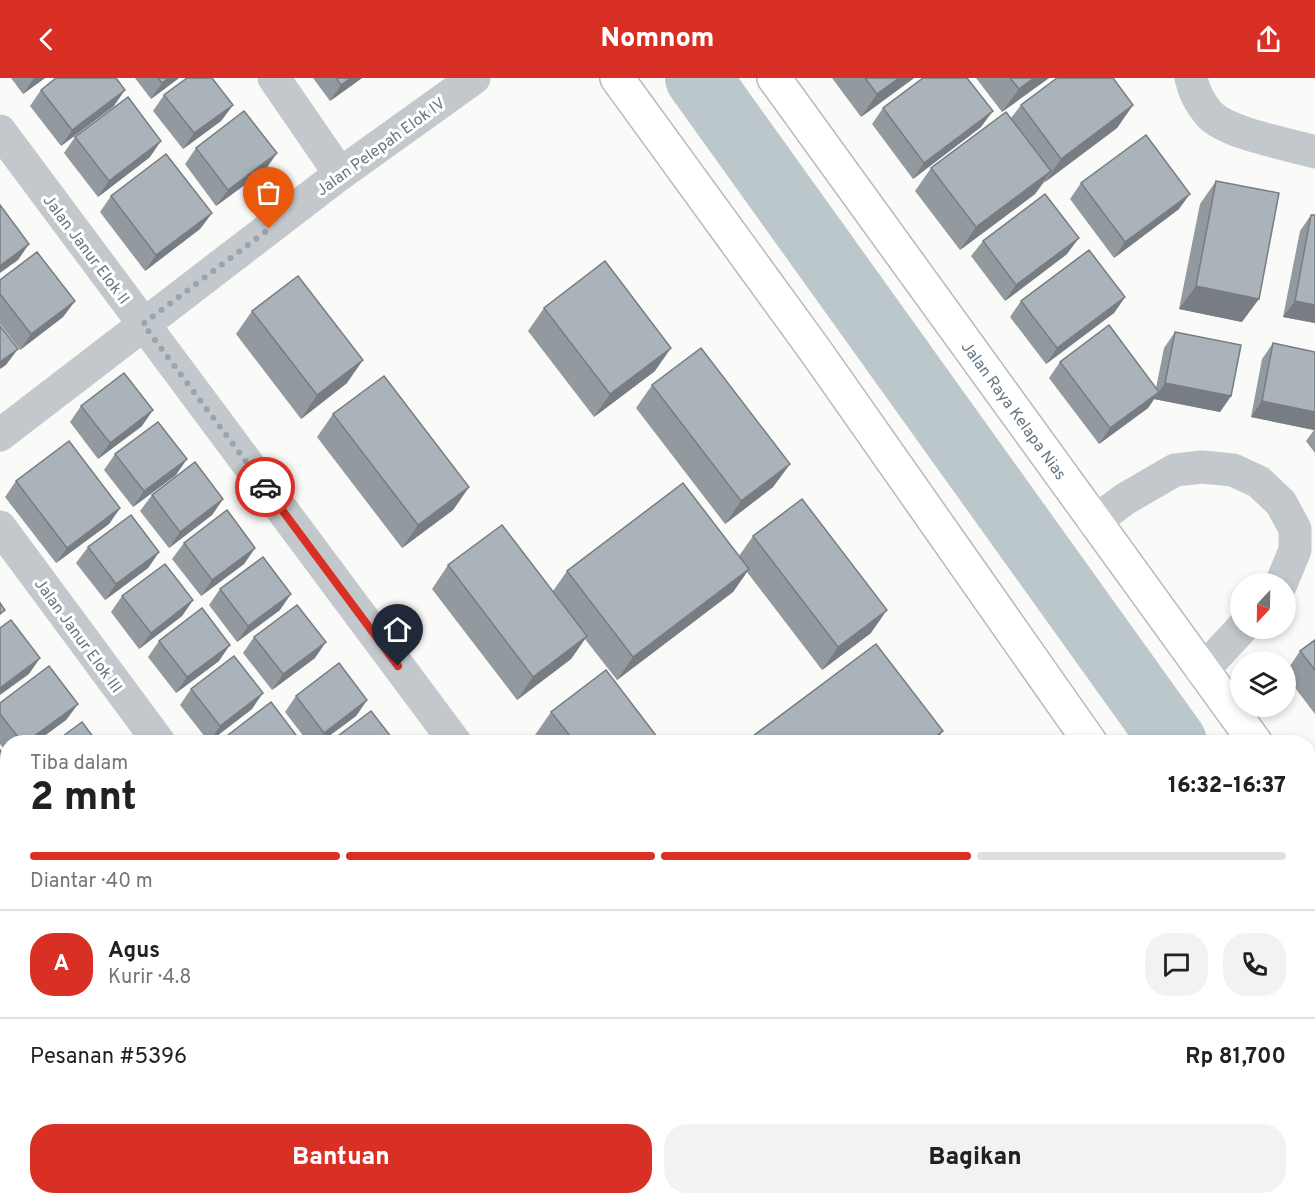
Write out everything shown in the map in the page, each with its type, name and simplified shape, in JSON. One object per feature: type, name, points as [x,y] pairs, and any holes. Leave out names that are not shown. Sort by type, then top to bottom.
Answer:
[{"type":"main road","points":[[617,78],[817,353],[1085,735]]},
{"type":"main road","name":"Jalan Raya Kelapa Nias","points":[[774,78],[1250,735]]},
{"type":"street","points":[[274,78],[340,174]]},
{"type":"street","name":"Jalan Pelepah Elok IV","points":[[0,435],[340,174],[474,78]]},
{"type":"street","points":[[1191,78],[1195,94],[1211,116],[1238,131],[1315,152]]},
{"type":"street","name":"Jalan Janur Elok II","points":[[0,131],[450,735]]},
{"type":"street","points":[[1094,522],[1125,499],[1175,470],[1202,468],[1233,470],[1258,482],[1281,503],[1295,529],[1295,550],[1286,573]]},
{"type":"street","name":"Jalan Janur Elok III","points":[[0,528],[154,735]]},
{"type":"street","points":[[1202,671],[1232,639]]},
{"type":"building","points":[[56,78],[116,78],[125,90],[72,130],[41,90]]},
{"type":"building","points":[[158,78],[169,78],[162,83]]},
{"type":"building","points":[[187,78],[212,78],[233,105],[194,133],[164,95]]},
{"type":"building","points":[[336,78],[351,78],[341,85]]},
{"type":"building","points":[[865,78],[899,78],[877,94]]},
{"type":"building","points":[[923,78],[967,78],[993,111],[924,163],[883,108]]},
{"type":"building","points":[[1010,78],[1034,78],[1019,89]]},
{"type":"building","points":[[1057,78],[1113,78],[1133,105],[1061,159],[1021,105]]},
{"type":"building","points":[[128,97],[161,141],[109,181],[75,137]]},
{"type":"building","points":[[244,111],[277,153],[228,190],[196,148]]},
{"type":"building","points":[[1006,112],[1051,171],[976,227],[931,168]]},
{"type":"building","points":[[1146,135],[1190,194],[1125,242],[1081,183]]},
{"type":"building","points":[[166,154],[212,213],[156,255],[111,196]]},
{"type":"building","points":[[1216,181],[1279,193],[1259,299],[1196,286]]},
{"type":"building","points":[[1045,194],[1079,238],[1016,285],[983,241]]},
{"type":"building","points":[[0,205],[29,244],[0,266]]},
{"type":"building","points":[[1311,215],[1315,215],[1315,305],[1295,301]]},
{"type":"building","points":[[1089,250],[1125,297],[1057,348],[1021,301]]},
{"type":"building","points":[[37,252],[75,301],[31,334],[0,294],[0,280]]},
{"type":"building","points":[[605,261],[671,348],[610,394],[544,308]]},
{"type":"building","points":[[298,276],[363,360],[317,395],[252,311]]},
{"type":"building","points":[[1109,325],[1159,392],[1110,428],[1060,362]]},
{"type":"building","points":[[0,326],[18,349],[0,362]]},
{"type":"building","points":[[1175,332],[1241,345],[1231,396],[1165,383]]},
{"type":"building","points":[[1273,343],[1315,352],[1315,412],[1262,401]]},
{"type":"building","points":[[701,348],[790,464],[741,501],[652,385]]},
{"type":"building","points":[[124,373],[153,410],[110,443],[81,406]]},
{"type":"building","points":[[384,376],[469,487],[418,525],[333,414]]},
{"type":"building","points":[[158,422],[187,459],[144,491],[115,454]]},
{"type":"building","points":[[69,441],[120,508],[67,548],[16,481]]},
{"type":"building","points":[[195,462],[223,499],[180,532],[152,495]]},
{"type":"building","points":[[683,483],[749,569],[633,657],[567,571]]},
{"type":"building","points":[[802,499],[887,610],[838,647],[753,536]]},
{"type":"building","points":[[227,510],[255,548],[212,580],[184,543]]},
{"type":"building","points":[[131,515],[159,552],[116,584],[88,547]]},
{"type":"building","points":[[502,525],[587,636],[533,677],[448,565]]},
{"type":"building","points":[[263,557],[291,594],[248,626],[220,589]]},
{"type":"building","points":[[165,564],[193,600],[151,633],[122,596]]},
{"type":"building","points":[[0,603],[5,610],[0,614]]},
{"type":"building","points":[[297,605],[326,642],[283,674],[254,637]]},
{"type":"building","points":[[202,608],[230,645],[187,677],[159,641]]},
{"type":"building","points":[[11,620],[40,658],[0,688],[0,628]]},
{"type":"building","points":[[1315,640],[1315,670],[1300,651]]},
{"type":"building","points":[[876,644],[943,731],[938,735],[754,735]]},
{"type":"building","points":[[234,656],[263,693],[220,726],[191,689]]},
{"type":"building","points":[[339,663],[367,700],[324,733],[296,696]]},
{"type":"building","points":[[49,666],[78,704],[36,735],[16,735],[0,714],[0,703]]},
{"type":"building","points":[[606,670],[656,735],[569,735],[551,712]]},
{"type":"building","points":[[271,702],[296,735],[228,735]]},
{"type":"building","points":[[371,711],[390,735],[339,735]]},
{"type":"building","points":[[82,722],[92,735],[64,735]]},
{"type":"waterway","points":[[698,78],[1169,735]]},
{"type":"way so far","points":[[265,487],[143,324],[269,229]]},
{"type":"route","points":[[265,487],[398,666]]}]
